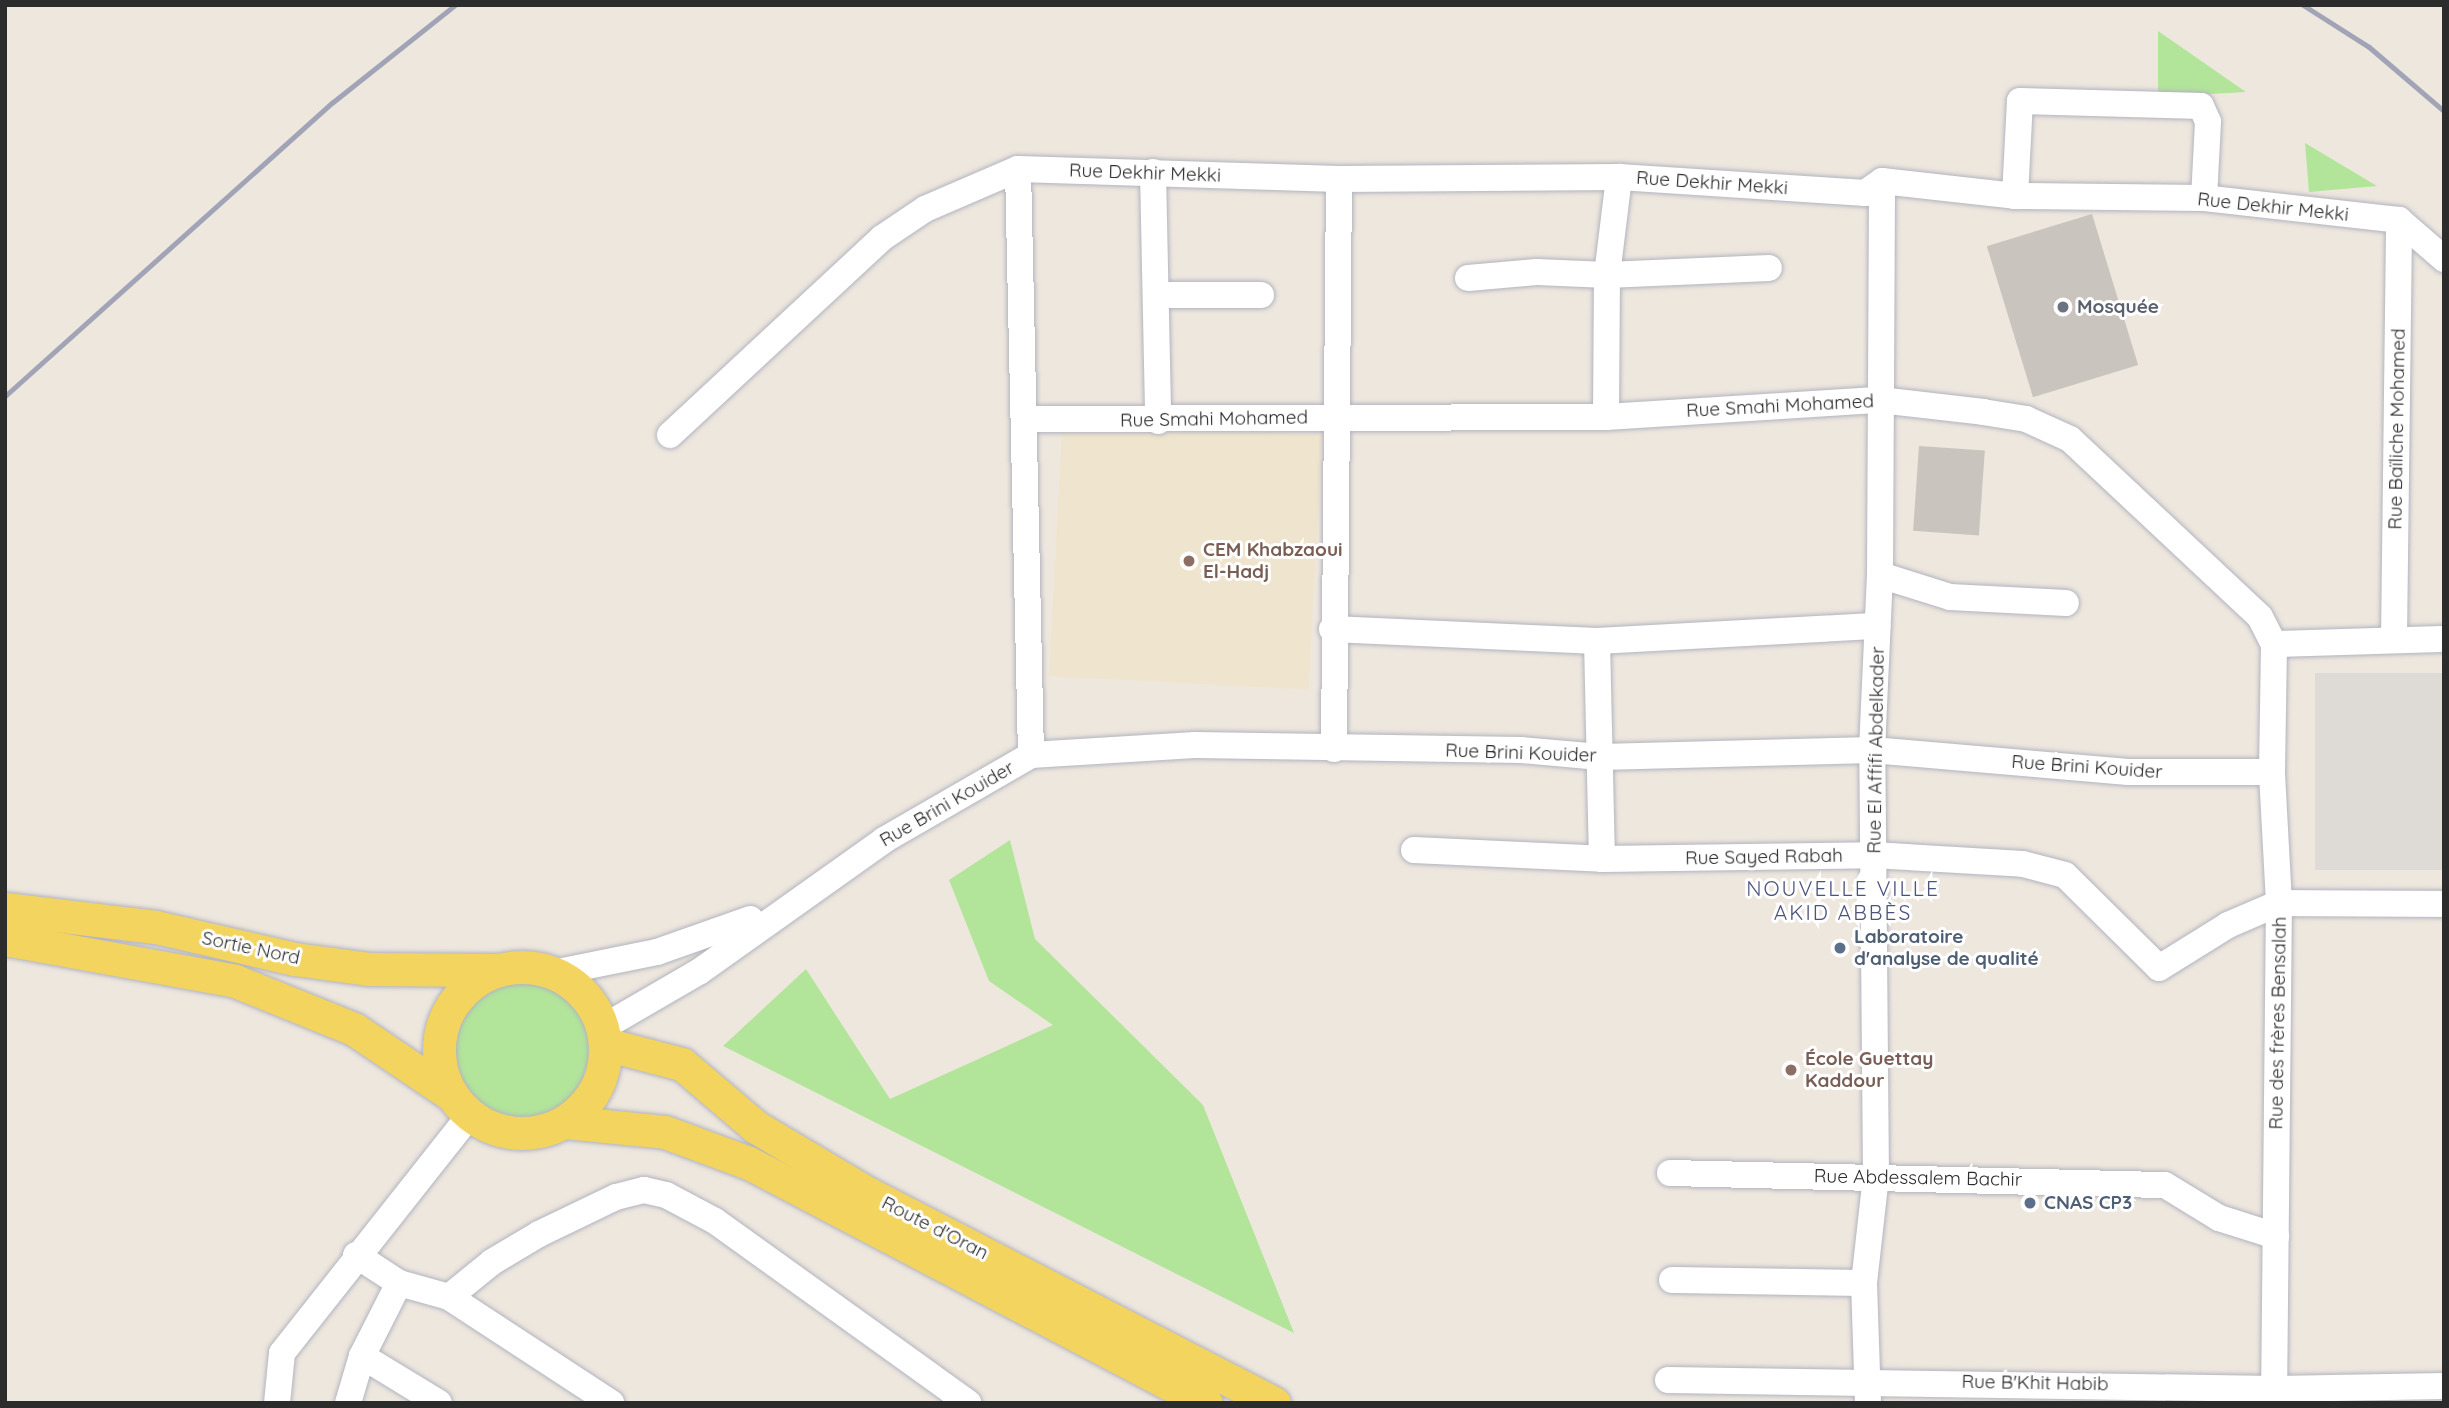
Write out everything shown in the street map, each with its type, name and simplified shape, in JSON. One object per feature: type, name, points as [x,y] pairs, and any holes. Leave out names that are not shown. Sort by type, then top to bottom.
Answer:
[{"type":"main road","name":"Sortie Nord","points":[[5,909],[156,927],[295,959],[370,969],[498,970]]},
{"type":"main road","points":[[5,939],[246,985],[354,1029],[492,1128],[516,1133],[542,1131],[565,1122],[596,1089],[603,1036],[584,995],[553,973],[517,967],[498,970],[475,981],[456,998],[444,1021],[438,1047],[442,1072],[461,1105]]},
{"type":"main road","name":"Route d'Oran","points":[[603,1036],[682,1064],[756,1127],[867,1193],[1274,1403]]},
{"type":"main road","name":"Route d'Oran","points":[[565,1122],[665,1132],[749,1163],[1206,1403]]},
{"type":"street","points":[[2015,196],[2020,101],[2201,106],[2208,122],[2204,198]]},
{"type":"street","name":"Rue Dekhir Mekki","points":[[1018,169],[1339,178],[1619,177],[1866,192],[1882,181],[2015,196],[2204,198],[2399,220]]},
{"type":"street","points":[[670,435],[882,238],[925,209],[1018,169],[1031,755]]},
{"type":"street","points":[[1153,172],[1158,421]]},
{"type":"street","points":[[1606,416],[1607,275],[1619,177]]},
{"type":"street","points":[[1334,749],[1332,629],[1338,417],[1339,178]]},
{"type":"street","name":"Rue El Affifi Abdelkader","points":[[1868,1391],[1864,1283],[1876,1176],[1872,750],[1880,575],[1882,181]]},
{"type":"street","points":[[2399,220],[2444,259]]},
{"type":"street","name":"Rue Baïliche Mohamed","points":[[2394,639],[2399,220]]},
{"type":"street","points":[[1468,278],[1537,272],[1607,275],[1769,268]]},
{"type":"street","points":[[1157,295],[1261,295]]},
{"type":"street","name":"Rue Smahi Mohamed","points":[[1025,419],[1158,421],[1606,416],[1880,400],[2026,419],[2070,439],[2260,617],[2274,644]]},
{"type":"street","points":[[1880,575],[1950,597],[2066,603]]},
{"type":"street","points":[[1332,629],[1597,640],[1878,626]]},
{"type":"street","points":[[2274,644],[2444,639]]},
{"type":"street","points":[[1597,640],[1602,859]]},
{"type":"street","name":"Rue des frères Bensalah","points":[[2274,644],[2272,772],[2279,904],[2274,1396]]},
{"type":"street","name":"Rue Brini Kouider","points":[[808,890],[949,801],[1031,755],[1195,745],[1521,750],[1600,757],[1872,750],[2127,772],[2272,772]]},
{"type":"street","name":"Rue Sayed Rabah","points":[[1414,850],[1602,859],[1873,855],[2023,864],[2064,875],[2159,968],[2228,925],[2279,904]]},
{"type":"street","points":[[553,973],[692,941],[726,930],[808,890]]},
{"type":"street","points":[[603,1036],[700,971],[808,890]]},
{"type":"street","points":[[2279,904],[2444,904]]},
{"type":"street","points":[[277,1403],[282,1353],[356,1255],[461,1105]]},
{"type":"street","name":"Rue Abdessalem Bachir","points":[[1670,1173],[2165,1185],[2219,1218],[2276,1236]]},
{"type":"street","points":[[449,1297],[492,1262],[539,1234],[616,1197],[644,1190],[666,1195],[715,1221],[968,1403]]},
{"type":"street","points":[[356,1255],[399,1283],[449,1297],[611,1403]]},
{"type":"street","points":[[1672,1280],[1864,1283]]},
{"type":"street","points":[[348,1403],[362,1356],[399,1283]]},
{"type":"street","points":[[362,1356],[439,1403]]},
{"type":"street","name":"Rue B'Khit Habib","points":[[1668,1380],[1868,1391],[2274,1396],[2444,1386]]},
{"type":"shaded area","name":"CEM Khabzaoui El-Hadj","points":[[1062,421],[1322,435],[1309,690],[1049,676]]},
{"type":"shaded area","points":[[2315,673],[2444,673],[2444,870],[2315,870]]},
{"type":"green space","points":[[2158,31],[2246,92],[2158,97]]},
{"type":"green space","points":[[2305,143],[2377,186],[2309,192]]},
{"type":"green space","points":[[1010,840],[1035,939],[1203,1105],[1294,1333],[723,1046],[806,969],[890,1099],[1053,1025],[989,981],[949,880]]},
{"type":"green space","points":[[522,983],[548,988],[569,1003],[584,1024],[589,1050],[584,1076],[569,1097],[548,1112],[522,1117],[496,1112],[475,1097],[460,1076],[455,1050],[460,1024],[475,1003],[496,988]]},
{"type":"building","name":"Mosquée","points":[[2092,214],[2138,365],[2033,397],[1987,246]]},
{"type":"building","points":[[1919,446],[1985,451],[1979,535],[1913,531]]},
{"type":"railway","points":[[5,396],[333,102],[455,5]]},
{"type":"railway","points":[[2303,5],[2369,47],[2444,111]]},
{"type":"place","name":"Mosquée","points":[[2063,307]]},
{"type":"place","name":"CEM Khabzaoui El-Hadj","points":[[1189,561]]},
{"type":"place","name":"Laboratoire d'analyse de qualité","points":[[1840,948]]},
{"type":"place","name":"École Guettay Kaddour","points":[[1791,1070]]},
{"type":"place","name":"CNAS CP3","points":[[2030,1203]]},
{"type":"district","name":"NOUVELLE VILLE AKID ABBÈS","points":[[1843,900]]}]
